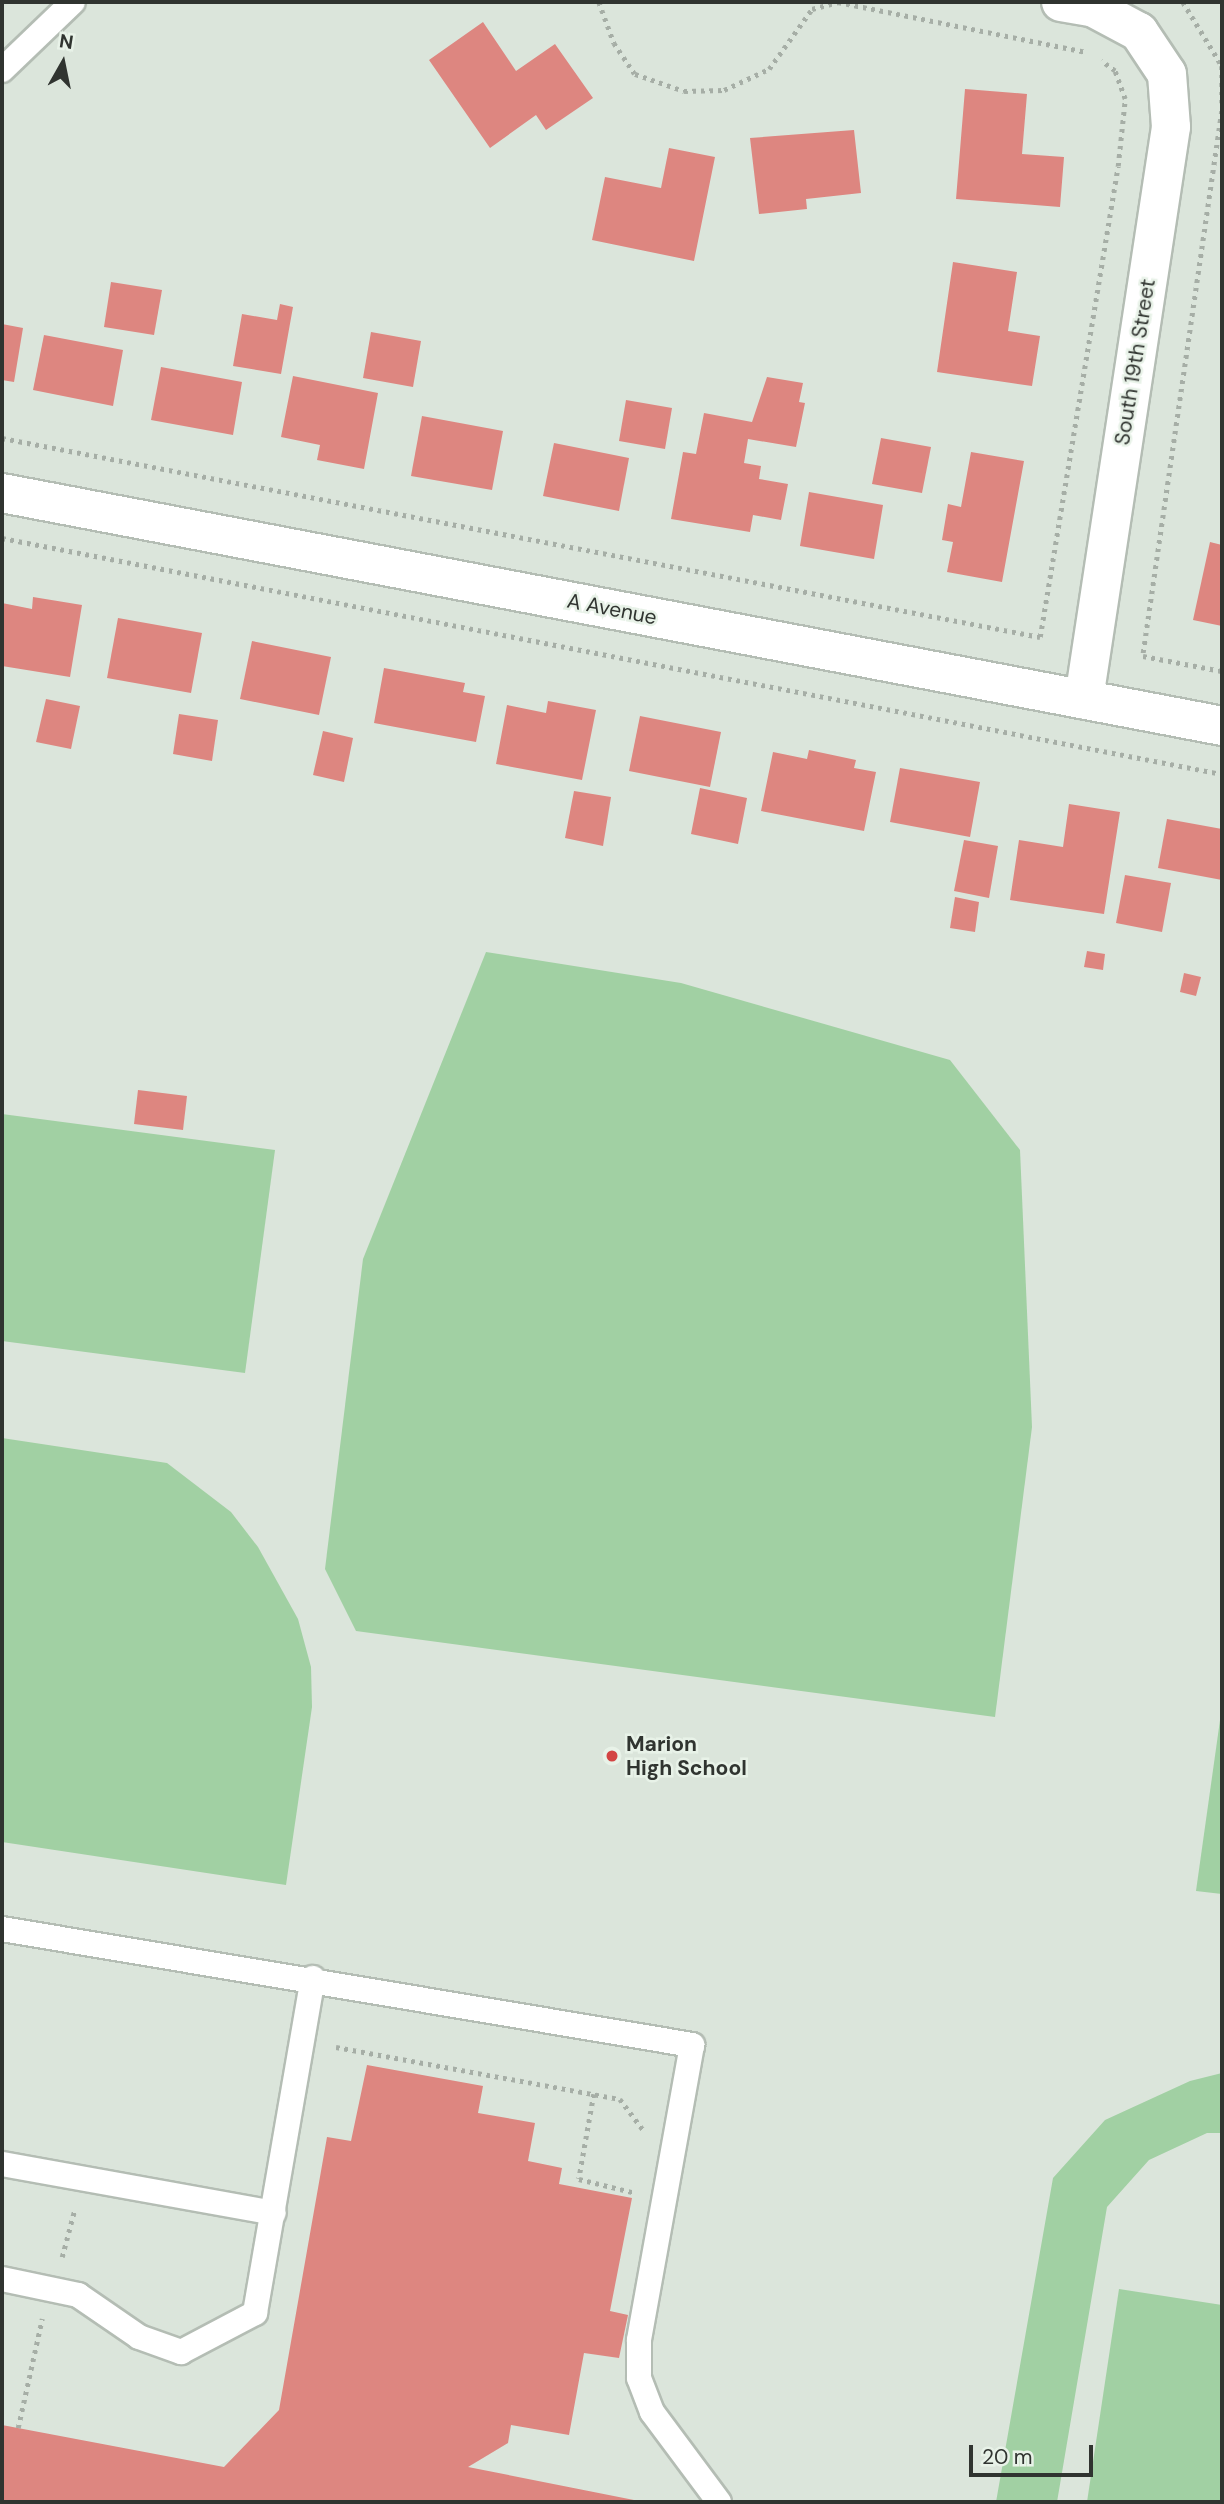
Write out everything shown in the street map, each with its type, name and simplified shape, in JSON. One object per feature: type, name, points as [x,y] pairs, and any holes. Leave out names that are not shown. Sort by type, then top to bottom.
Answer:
[{"type":"street","name":"South 19th Street","points":[[1061,2],[1094,8],[1139,32],[1167,74],[1171,127],[1084,699]]},
{"type":"street","name":"A Avenue","points":[[2,493],[1222,726]]},
{"type":"lane","points":[[2,71],[73,2]]},
{"type":"lane","points":[[2,1929],[313,1978],[692,2045],[639,2340],[639,2378],[652,2412],[719,2502]]},
{"type":"lane","points":[[2,2279],[78,2295],[139,2337],[181,2352],[255,2313],[313,1978]]},
{"type":"lane","points":[[2,2164],[274,2213]]},
{"type":"path","points":[[2,438],[1040,637],[1118,166],[1125,99],[1115,71],[1091,53],[838,2],[812,9],[769,69],[724,90],[684,91],[635,74],[614,43],[599,2]]},
{"type":"path","points":[[1183,2],[1222,66],[1222,103]]},
{"type":"path","points":[[1222,111],[1143,656],[1222,671]]},
{"type":"path","points":[[2,538],[1222,775]]},
{"type":"path","points":[[640,2181],[638,2193],[579,2179],[594,2094],[620,2099],[648,2135]]},
{"type":"green space","points":[[486,952],[681,983],[950,1060],[1020,1150],[1032,1427],[995,1717],[356,1631],[325,1569],[363,1259]]},
{"type":"green space","points":[[2,1114],[275,1150],[245,1373],[2,1341]]},
{"type":"green space","points":[[2,1438],[167,1463],[231,1512],[258,1547],[298,1619],[311,1667],[312,1707],[286,1885],[2,1842]]},
{"type":"green space","points":[[1222,1706],[1222,1894],[1196,1891]]},
{"type":"green space","points":[[1222,2073],[1222,2133],[1207,2133],[1149,2160],[1107,2207],[1057,2502],[996,2502],[1053,2178],[1105,2120],[1190,2081]]},
{"type":"green space","points":[[1119,2289],[1222,2305],[1222,2502],[1087,2502]]},
{"type":"building","points":[[483,22],[516,71],[555,44],[593,98],[546,130],[536,115],[490,148],[429,60]]},
{"type":"building","points":[[965,89],[1027,94],[1022,154],[1064,157],[1060,207],[956,199]]},
{"type":"building","points":[[854,130],[861,193],[806,199],[807,209],[759,214],[750,138]]},
{"type":"building","points":[[669,148],[715,157],[694,261],[592,240],[605,177],[661,188]]},
{"type":"building","points":[[953,262],[1017,272],[1008,331],[1040,336],[1032,386],[937,372]]},
{"type":"building","points":[[111,282],[162,290],[154,335],[104,327]]},
{"type":"building","points":[[280,304],[293,307],[281,374],[233,366],[242,314],[277,320]]},
{"type":"building","points":[[2,324],[23,328],[14,382],[2,380]]},
{"type":"building","points":[[371,332],[421,341],[413,387],[363,378]]},
{"type":"building","points":[[44,335],[123,350],[113,406],[33,390]]},
{"type":"building","points":[[161,367],[242,382],[233,435],[151,420]]},
{"type":"building","points":[[293,376],[378,393],[364,469],[317,460],[320,445],[281,437]]},
{"type":"building","points":[[767,377],[803,383],[799,402],[805,403],[796,447],[748,439],[744,463],[761,466],[759,479],[788,484],[781,520],[753,515],[750,532],[671,519],[683,452],[696,454],[704,413],[752,422]]},
{"type":"building","points":[[626,400],[672,408],[665,449],[619,441]]},
{"type":"building","points":[[422,416],[503,431],[492,490],[411,476]]},
{"type":"building","points":[[881,438],[931,447],[922,493],[872,484]]},
{"type":"building","points":[[554,443],[629,458],[619,511],[543,496]]},
{"type":"building","points":[[971,452],[1024,461],[1002,582],[947,572],[953,542],[942,540],[948,504],[961,507]]},
{"type":"building","points":[[809,492],[883,505],[874,559],[800,546]]},
{"type":"building","points":[[1210,542],[1222,545],[1222,626],[1193,620]]},
{"type":"building","points":[[33,597],[82,605],[70,677],[2,666],[2,603],[32,609]]},
{"type":"building","points":[[118,618],[202,633],[191,693],[107,678]]},
{"type":"building","points":[[252,641],[331,657],[319,715],[240,699]]},
{"type":"building","points":[[384,668],[465,683],[463,692],[485,696],[476,742],[374,723]]},
{"type":"building","points":[[46,699],[80,706],[71,749],[36,742]]},
{"type":"building","points":[[548,701],[596,710],[582,780],[496,764],[507,705],[546,713]]},
{"type":"building","points":[[179,714],[218,720],[212,761],[173,754]]},
{"type":"building","points":[[640,716],[721,732],[710,787],[629,771]]},
{"type":"building","points":[[323,731],[353,738],[344,782],[313,775]]},
{"type":"building","points":[[809,750],[856,760],[854,768],[876,772],[864,831],[761,811],[773,752],[807,759]]},
{"type":"building","points":[[900,768],[980,782],[970,837],[890,822]]},
{"type":"building","points":[[700,788],[747,798],[738,844],[691,834]]},
{"type":"building","points":[[574,791],[611,797],[603,846],[565,838]]},
{"type":"building","points":[[1069,804],[1120,812],[1104,914],[1010,900],[1019,840],[1063,847]]},
{"type":"building","points":[[1167,819],[1222,829],[1222,880],[1158,868]]},
{"type":"building","points":[[964,840],[998,846],[989,898],[954,891]]},
{"type":"building","points":[[1125,875],[1171,883],[1162,932],[1116,923]]},
{"type":"building","points":[[955,897],[979,902],[975,932],[950,928]]},
{"type":"building","points":[[1087,951],[1105,954],[1103,970],[1084,967]]},
{"type":"building","points":[[1184,973],[1201,977],[1196,996],[1180,992]]},
{"type":"building","points":[[138,1090],[187,1096],[183,1130],[134,1124]]},
{"type":"building","points":[[367,2065],[483,2086],[478,2113],[535,2123],[528,2161],[562,2168],[559,2184],[632,2198],[610,2311],[628,2315],[619,2358],[584,2353],[569,2435],[511,2425],[508,2443],[468,2467],[644,2502],[2,2502],[2,2425],[224,2467],[279,2410],[327,2137],[351,2141]]},
{"type":"place","name":"Marion High School","points":[[612,1756]]}]
